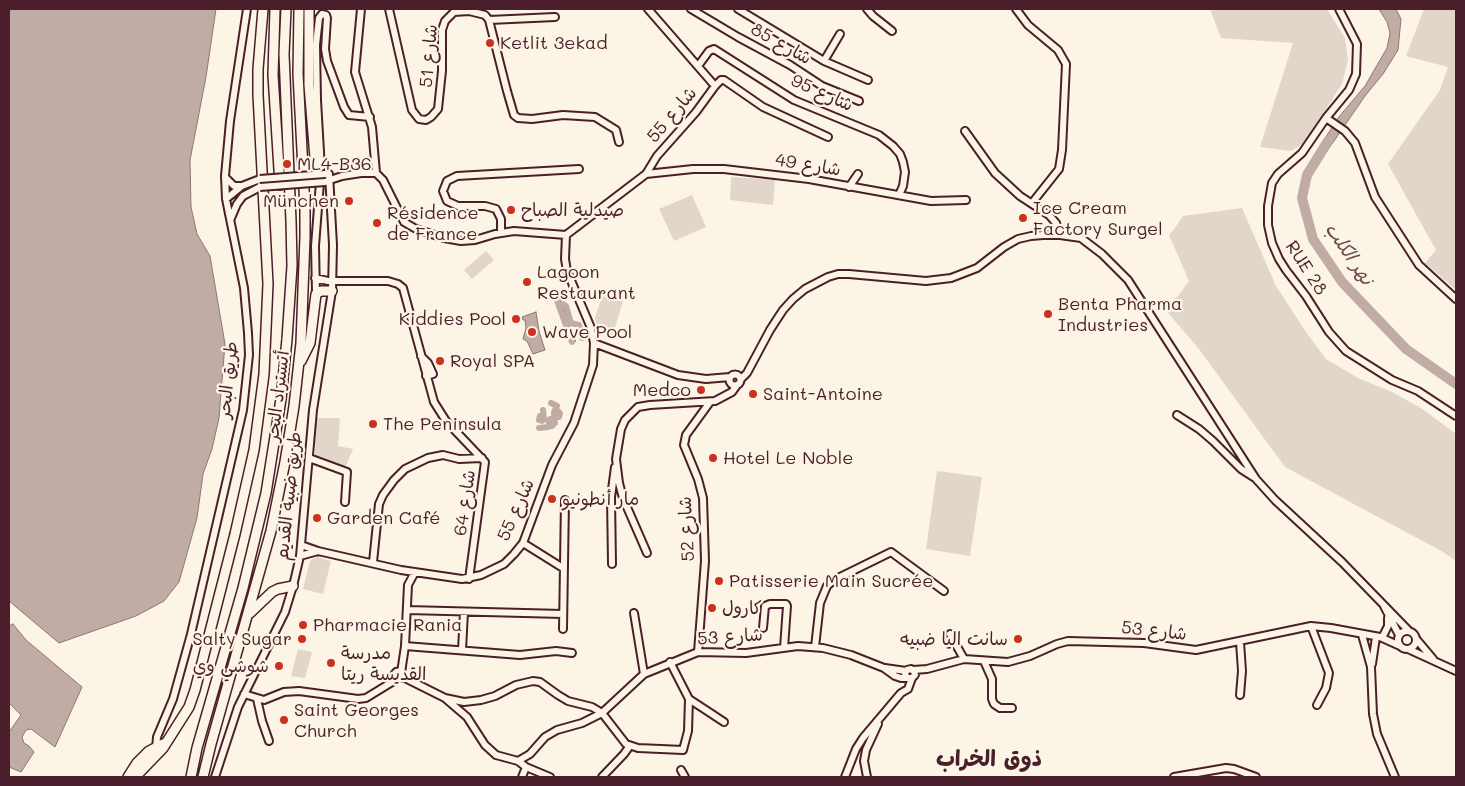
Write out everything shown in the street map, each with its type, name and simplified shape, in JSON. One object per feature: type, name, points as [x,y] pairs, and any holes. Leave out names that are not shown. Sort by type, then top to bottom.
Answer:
[{"type":"highway","name":"طريق البحر","points":[[156,750],[165,743],[189,707],[205,658],[254,450],[263,383],[268,284],[267,231],[258,95],[263,9]]},
{"type":"highway","points":[[275,9],[273,48],[280,182]]},
{"type":"highway","name":"أتستراد البحر","points":[[191,777],[197,748],[243,588],[266,493],[281,399],[292,266],[292,221],[284,54],[286,9]]},
{"type":"highway","name":"أتستراد البحر","points":[[203,777],[271,531],[280,492],[294,406],[299,363],[305,237],[298,74],[299,9]]},
{"type":"highway","points":[[309,9],[310,85],[324,178]]},
{"type":"highway","points":[[299,363],[310,343],[316,293],[332,291]]},
{"type":"highway","points":[[248,615],[272,592],[293,586]]},
{"type":"highway","points":[[128,777],[156,750]]},
{"type":"highway","points":[[135,777],[141,765]]},
{"type":"street","name":"طريق البحر","points":[[156,750],[157,736],[173,699],[183,664],[243,410],[248,333],[244,288],[226,199],[225,177],[230,121],[247,9]]},
{"type":"street","points":[[360,9],[356,72],[370,117],[376,173],[383,180],[404,222],[416,229],[460,241],[482,239],[501,232],[521,230],[566,235],[646,174]]},
{"type":"street","name":"شارع 51","points":[[389,9],[412,110],[416,117],[423,120],[431,117],[438,109],[442,71],[442,30],[447,17],[454,12],[469,11],[484,15],[489,20]]},
{"type":"street","name":"شارع 55","points":[[646,174],[657,156],[696,112],[715,86],[648,9]]},
{"type":"street","name":"شارع 85","points":[[690,9],[790,65],[822,86],[858,101]]},
{"type":"street","points":[[738,9],[824,61],[868,80]]},
{"type":"street","points":[[868,9],[873,16],[892,31]]},
{"type":"street","points":[[1016,9],[1035,32],[1058,50],[1066,64],[1062,150],[1059,169],[1032,204]]},
{"type":"street","name":"RUE 28","points":[[1339,9],[1356,44],[1356,74],[1349,90],[1326,118],[1299,157],[1278,174],[1272,183],[1268,206],[1268,225],[1272,243],[1279,259],[1329,332],[1346,351],[1380,374],[1418,391],[1456,416]]},
{"type":"street","points":[[316,293],[317,215],[321,174],[316,45],[319,18],[322,14],[326,15],[327,18],[325,49],[327,61],[344,107],[349,115],[370,117]]},
{"type":"street","points":[[555,17],[489,20],[514,115],[532,119],[563,115],[595,117],[616,130],[619,142]]},
{"type":"street","points":[[824,61],[840,34]]},
{"type":"street","name":"شارع 95","points":[[698,66],[709,51],[714,49],[794,100],[884,138],[900,154],[903,162],[903,186],[899,195]]},
{"type":"street","points":[[715,86],[721,80],[724,80],[763,107],[828,137]]},
{"type":"street","points":[[1326,118],[1345,131],[1355,143],[1375,197],[1419,265],[1456,299]]},
{"type":"street","points":[[964,131],[995,173],[1015,192],[1053,218],[1060,235]]},
{"type":"street","points":[[501,232],[501,219],[496,209],[485,206],[458,206],[448,201],[443,191],[447,181],[457,176],[579,169]]},
{"type":"street","name":"شارع 49","points":[[646,174],[693,169],[724,169],[809,179],[931,201],[966,200]]},
{"type":"street","points":[[230,222],[237,204],[243,196],[260,187],[280,182],[376,173]]},
{"type":"street","points":[[849,187],[858,174]]},
{"type":"street","points":[[225,177],[234,186],[242,186]]},
{"type":"street","name":"طريق ضبية القديم","points":[[215,777],[232,723],[244,694],[285,612],[300,556],[318,376],[331,307],[333,245],[324,178]]},
{"type":"street","points":[[226,199],[242,186],[260,179],[280,182]]},
{"type":"street","name":"شارع 55","points":[[301,545],[318,552],[373,562],[401,570],[447,578],[469,579],[504,564],[523,543],[552,465],[578,413],[593,364],[594,343],[588,319],[566,271],[566,235]]},
{"type":"street","points":[[594,343],[678,375],[696,379],[715,379],[720,382],[735,380],[745,377],[783,310],[805,289],[828,277],[849,274],[926,281],[951,278],[977,268],[1004,247],[1018,239],[1031,236],[1060,235],[1081,238],[1102,254],[1128,280],[1256,478],[1275,500],[1342,562],[1413,633],[1434,660]]},
{"type":"street","points":[[315,278],[332,281]]},
{"type":"street","name":"شارع 64","points":[[332,281],[388,281],[398,284],[403,288],[431,394],[438,410],[456,432],[482,458],[486,466],[469,579]]},
{"type":"street","points":[[612,564],[611,498],[621,429],[625,420],[638,407],[719,400],[728,394],[728,390],[735,380]]},
{"type":"street","name":"شارع 52","points":[[698,652],[701,636],[705,561],[703,498],[698,479],[684,445],[686,435],[710,402]]},
{"type":"street","points":[[1177,416],[1199,429],[1240,469],[1256,478]]},
{"type":"street","points":[[373,562],[379,504],[387,488],[405,469],[428,458],[443,455],[460,459],[482,458]]},
{"type":"street","points":[[310,458],[346,472],[346,502]]},
{"type":"street","points":[[616,459],[621,493],[647,553]]},
{"type":"street","points":[[563,629],[565,500]]},
{"type":"street","points":[[523,543],[563,568]]},
{"type":"street","name":"شارع 55","points":[[300,556],[318,552]]},
{"type":"street","points":[[815,647],[820,604],[827,586],[834,580],[891,552],[944,591]]},
{"type":"street","points":[[401,570],[408,585]]},
{"type":"street","points":[[244,694],[264,700],[284,692],[299,691],[358,699],[366,698],[387,685],[398,675],[404,654],[408,585],[415,572]]},
{"type":"street","points":[[763,628],[765,606],[770,604],[786,604],[784,648]]},
{"type":"street","points":[[1384,605],[1399,636],[1400,646]]},
{"type":"street","points":[[407,610],[563,614]]},
{"type":"street","points":[[462,650],[464,612]]},
{"type":"street","points":[[634,613],[644,674]]},
{"type":"street","points":[[1371,667],[1380,637],[1388,626],[1387,614]]},
{"type":"street","points":[[1311,626],[1329,673],[1326,688],[1317,705]]},
{"type":"street","name":"شارع 53","points":[[884,668],[895,676],[909,676],[964,659],[1008,662],[1018,660],[1057,644],[1075,640],[1144,644],[1196,650],[1311,626],[1380,637]]},
{"type":"street","points":[[1380,637],[1399,636],[1405,631],[1409,631]]},
{"type":"street","points":[[950,634],[964,659]]},
{"type":"street","points":[[1362,634],[1371,667],[1373,714],[1376,734],[1395,777]]},
{"type":"street","name":"شارع 52","points":[[701,636],[706,652]]},
{"type":"street","points":[[1380,637],[1456,670]]},
{"type":"street","points":[[1408,649],[1413,648],[1417,640]]},
{"type":"street","points":[[1240,642],[1242,671],[1240,695]]},
{"type":"street","points":[[405,646],[520,655],[556,651],[572,653]]},
{"type":"street","name":"شارع 53","points":[[518,761],[530,754],[557,730],[582,723],[602,713],[644,674],[698,652],[746,653],[784,648],[815,647],[838,651],[909,676]]},
{"type":"street","points":[[984,661],[992,679],[992,700],[994,704],[1000,708],[1012,708]]},
{"type":"street","points":[[398,675],[445,698],[464,702],[495,696],[511,687],[534,680],[568,701],[592,707],[602,713],[629,746],[679,751],[683,750],[688,732],[689,699],[670,662]]},
{"type":"street","points":[[901,693],[908,689],[909,676]]},
{"type":"street","points":[[845,777],[856,749],[901,693],[909,676]]},
{"type":"street","points":[[445,698],[467,717],[491,751],[518,761],[526,767],[550,777]]},
{"type":"street","points":[[257,699],[269,741]]},
{"type":"street","points":[[689,699],[724,722]]},
{"type":"street","points":[[867,777],[864,761],[866,750],[879,720]]},
{"type":"street","points":[[602,777],[629,746]]},
{"type":"street","points":[[522,777],[526,767]]},
{"type":"street","points":[[1178,777],[1229,768],[1256,777]]},
{"type":"street","points":[[681,770],[685,777]]},
{"type":"shaded area","points":[[9,9],[216,9],[206,77],[190,160],[191,207],[197,234],[210,256],[225,344],[219,418],[212,449],[203,474],[197,518],[179,582],[164,601],[136,616],[59,643],[9,601]]},
{"type":"shaded area","points":[[1210,9],[1327,9],[1345,38],[1348,60],[1342,84],[1305,142],[1291,151],[1260,147],[1293,43],[1221,38]]},
{"type":"shaded area","points":[[1379,9],[1396,9],[1401,19],[1398,50],[1383,74],[1365,96],[1325,154],[1317,151],[1338,118],[1365,86],[1387,48],[1390,33],[1387,22]]},
{"type":"shaded area","points":[[1424,9],[1456,9],[1456,290],[1425,263],[1436,250],[1388,164],[1440,90],[1448,67],[1406,56]]},
{"type":"shaded area","points":[[731,177],[775,180],[773,205],[730,200]]},
{"type":"shaded area","points":[[692,195],[706,227],[674,241],[659,209]]},
{"type":"shaded area","points":[[1242,208],[1276,286],[1326,359],[1358,378],[1392,392],[1421,408],[1456,434],[1456,561],[1443,552],[1285,467],[1199,349],[1163,307],[1178,296],[1189,281],[1169,235],[1183,216]]},
{"type":"shaded area","points":[[486,251],[494,260],[472,279],[464,270]]},
{"type":"shaded area","points":[[602,296],[623,301],[612,337],[605,336],[597,328],[595,318]]},
{"type":"shaded area","name":"Wave Pool","points":[[536,312],[545,350],[533,354],[527,341],[523,339],[526,328],[525,320],[522,317]]},
{"type":"shaded area","points":[[316,418],[340,418],[338,446],[353,449],[345,468],[315,455]]},
{"type":"shaded area","points":[[937,471],[982,477],[970,556],[926,549]]},
{"type":"shaded area","points":[[317,557],[331,561],[323,594],[303,589],[310,561]]},
{"type":"shaded area","points":[[13,624],[26,640],[82,687],[55,747],[31,729],[26,730],[22,737],[24,743],[34,752],[21,772],[9,767],[9,732],[21,715],[9,703],[9,626]]},
{"type":"shaded area","points":[[298,649],[312,652],[305,678],[291,676]]},
{"type":"waterway","name":"نهر الكلب","points":[[1328,141],[1307,175],[1302,198],[1313,239],[1342,282],[1406,349],[1456,384]]},
{"type":"waterway","points":[[555,295],[572,342]]},
{"type":"waterway","points":[[559,295],[561,306],[566,313],[567,325],[575,341]]},
{"type":"waterway","points":[[563,304],[566,306],[571,323],[579,325],[582,338]]},
{"type":"waterway","points":[[562,310],[574,341]]},
{"type":"waterway","points":[[539,428],[550,426],[552,424],[554,421],[550,419],[548,421],[550,425],[552,426],[555,423],[554,417],[555,414],[555,412],[557,410],[560,413],[559,416],[555,416],[554,414],[554,412],[556,410],[557,410],[560,413],[559,417],[555,417],[554,415],[554,412],[557,406],[551,403]]},
{"type":"waterway","points":[[540,416],[539,420],[542,421],[544,419],[543,410]]},
{"type":"place","name":"Ketlit 3ekad","points":[[490,43]]},
{"type":"place","name":"ML4-B36","points":[[287,164]]},
{"type":"place","name":"München","points":[[349,201]]},
{"type":"place","name":"صيدلية الصباح","points":[[511,210]]},
{"type":"place","name":"Ice Cream Factory Surgel","points":[[1023,218]]},
{"type":"place","name":"Résidence de France","points":[[377,223]]},
{"type":"place","name":"Lagoon Restaurant","points":[[527,282]]},
{"type":"place","name":"Benta Pharma Industries","points":[[1048,314]]},
{"type":"place","name":"Kiddies Pool","points":[[516,319]]},
{"type":"place","name":"Wave Pool","points":[[532,332]]},
{"type":"place","name":"Royal SPA","points":[[440,361]]},
{"type":"place","name":"Medco","points":[[701,390]]},
{"type":"place","name":"Saint-Antoine","points":[[753,394]]},
{"type":"place","name":"The Peninsula","points":[[373,424]]},
{"type":"place","name":"Hotel Le Noble","points":[[713,458]]},
{"type":"place","name":"مار أنطونيو","points":[[552,499]]},
{"type":"place","name":"Garden Café","points":[[317,518]]},
{"type":"place","name":"Patisserie Main Sucrée","points":[[719,581]]},
{"type":"place","name":"كارول","points":[[712,608]]},
{"type":"place","name":"Pharmacie Rania","points":[[303,625]]},
{"type":"place","name":"Salty Sugar","points":[[302,639]]},
{"type":"place","name":"سانت اليا ضبيه","points":[[1018,639]]},
{"type":"place","name":"مدرسة القديسة ريتا","points":[[331,663]]},
{"type":"place","name":"شوشي وي","points":[[279,666]]},
{"type":"place","name":"Saint Georges Church","points":[[284,720]]},
{"type":"district","name":"ذوق الخراب","points":[[989,759]]}]
